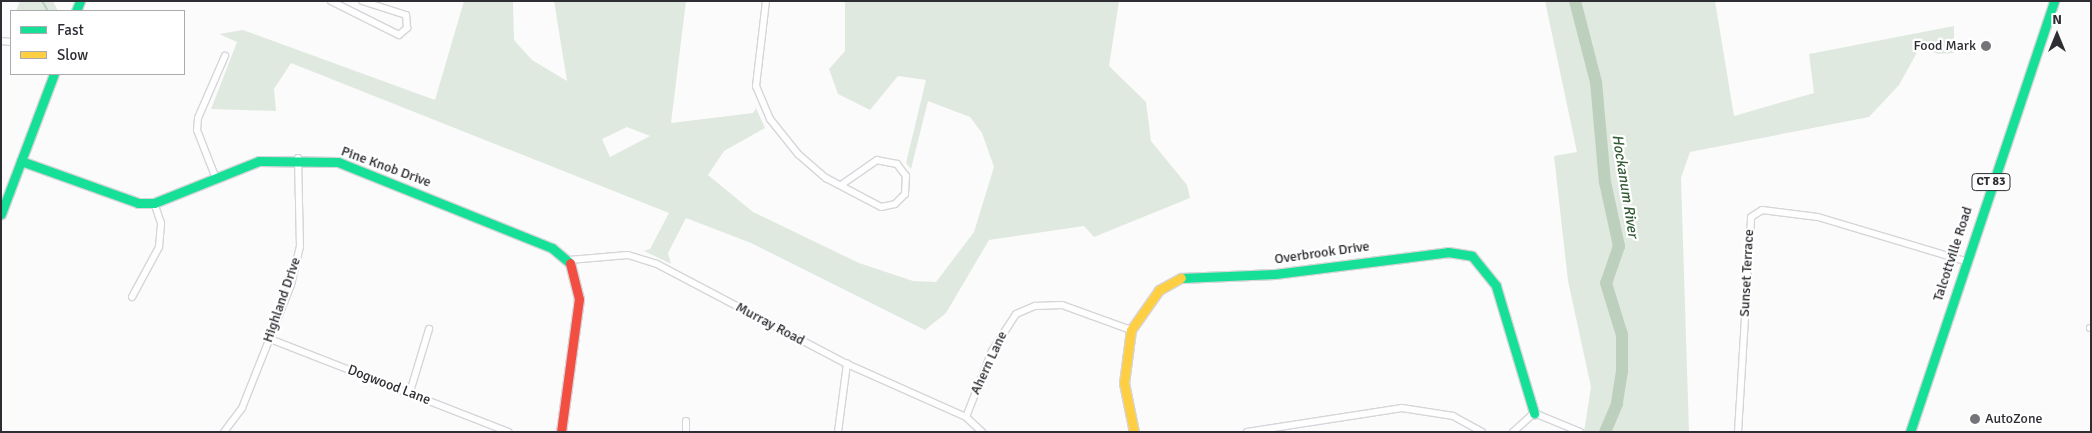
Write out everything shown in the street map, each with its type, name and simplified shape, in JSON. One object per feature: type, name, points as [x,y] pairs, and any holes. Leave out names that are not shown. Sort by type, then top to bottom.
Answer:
[{"type":"street","points":[[331,1],[399,35],[407,28],[406,15],[362,1]]},
{"type":"street","points":[[766,1],[756,86],[770,119],[798,154],[841,185],[881,207],[895,204],[905,194],[906,176],[898,164],[877,160],[841,185]]},
{"type":"street","name":"Talcottville Road","points":[[1910,432],[1964,261],[2054,1]]},
{"type":"street","points":[[215,176],[197,130],[198,118],[226,56]]},
{"type":"street","points":[[1,214],[54,75]]},
{"type":"street","name":"Pine Knob Drive","points":[[21,161],[126,201],[154,203],[215,176],[259,161],[298,158],[338,162],[525,235],[569,260]]},
{"type":"street","name":"Highland Drive","points":[[224,432],[242,408],[270,339],[300,247],[298,158]]},
{"type":"street","points":[[132,297],[159,247],[161,223],[154,203]]},
{"type":"street","name":"Sunset Terrace","points":[[1738,432],[1751,217],[1762,210],[1818,217],[1964,261]]},
{"type":"street","name":"Overbrook Drive","points":[[1134,432],[1124,383],[1131,330],[1159,290],[1181,278],[1275,274],[1448,252],[1472,256],[1496,286],[1534,413]]},
{"type":"street","name":"Murray Road","points":[[569,260],[628,255],[657,264],[847,364],[966,417]]},
{"type":"street","points":[[561,432],[579,299],[569,260]]},
{"type":"street","name":"Ahern Lane","points":[[966,417],[992,351],[1016,314],[1035,306],[1062,305],[1131,330]]},
{"type":"street","points":[[410,392],[430,329]]},
{"type":"street","name":"Dogwood Lane","points":[[270,339],[410,392],[508,432]]},
{"type":"street","points":[[838,432],[847,364]]},
{"type":"street","points":[[1247,432],[1402,408],[1453,416],[1482,432]]},
{"type":"street","points":[[1513,432],[1534,413],[1580,432]]},
{"type":"street","points":[[966,417],[982,432]]},
{"type":"street","points":[[686,421],[686,432]]},
{"type":"shaded area","points":[[20,1],[53,1],[58,10],[16,10]]},
{"type":"shaded area","points":[[464,1],[513,1],[514,40],[532,60],[567,81],[554,1],[686,1],[671,123],[753,113],[756,108],[765,128],[724,151],[708,175],[753,212],[859,263],[913,281],[936,282],[974,232],[994,167],[982,133],[970,117],[928,101],[911,169],[906,163],[926,80],[898,76],[870,110],[838,94],[829,69],[845,51],[845,1],[1119,1],[1109,66],[1146,102],[1151,141],[1187,185],[1190,198],[1094,237],[1084,226],[989,240],[946,313],[925,330],[751,243],[686,218],[668,253],[671,264],[644,251],[650,249],[669,213],[291,63],[274,89],[276,111],[211,109],[237,42],[219,34],[243,30],[435,100]],"holes":[[[627,127],[650,136],[610,157],[602,139]]]},
{"type":"shaded area","points":[[1545,1],[1715,1],[1734,116],[1814,93],[1809,54],[1954,26],[1954,53],[1938,54],[1920,47],[1899,85],[1869,117],[1690,152],[1681,178],[1689,432],[1584,432],[1591,387],[1568,281],[1554,156],[1577,152]]},
{"type":"waterway","points":[[42,1],[47,10]]},
{"type":"waterway","name":"Hockanum River","points":[[1575,1],[1596,82],[1605,182],[1619,246],[1606,283],[1622,335],[1622,371],[1617,404],[1605,432]]},
{"type":"traffic: fast","points":[[76,10],[80,1]]},
{"type":"traffic: fast","points":[[1910,432],[2054,1]]},
{"type":"traffic: fast","points":[[1,214],[54,75]]},
{"type":"traffic: fast","points":[[21,161],[138,203],[154,203],[259,161],[338,162],[552,248],[570,263]]},
{"type":"traffic: fast","points":[[1181,278],[1275,274],[1448,252],[1472,256],[1496,286],[1534,413]]},
{"type":"traffic: slow","points":[[1134,432],[1124,383],[1131,330],[1159,290],[1181,278]]},
{"type":"traffic: jam","points":[[561,432],[579,299],[570,263]]},
{"type":"place","name":"Food Mark","points":[[1986,46]]},
{"type":"place","name":"AutoZone","points":[[1975,419]]}]
